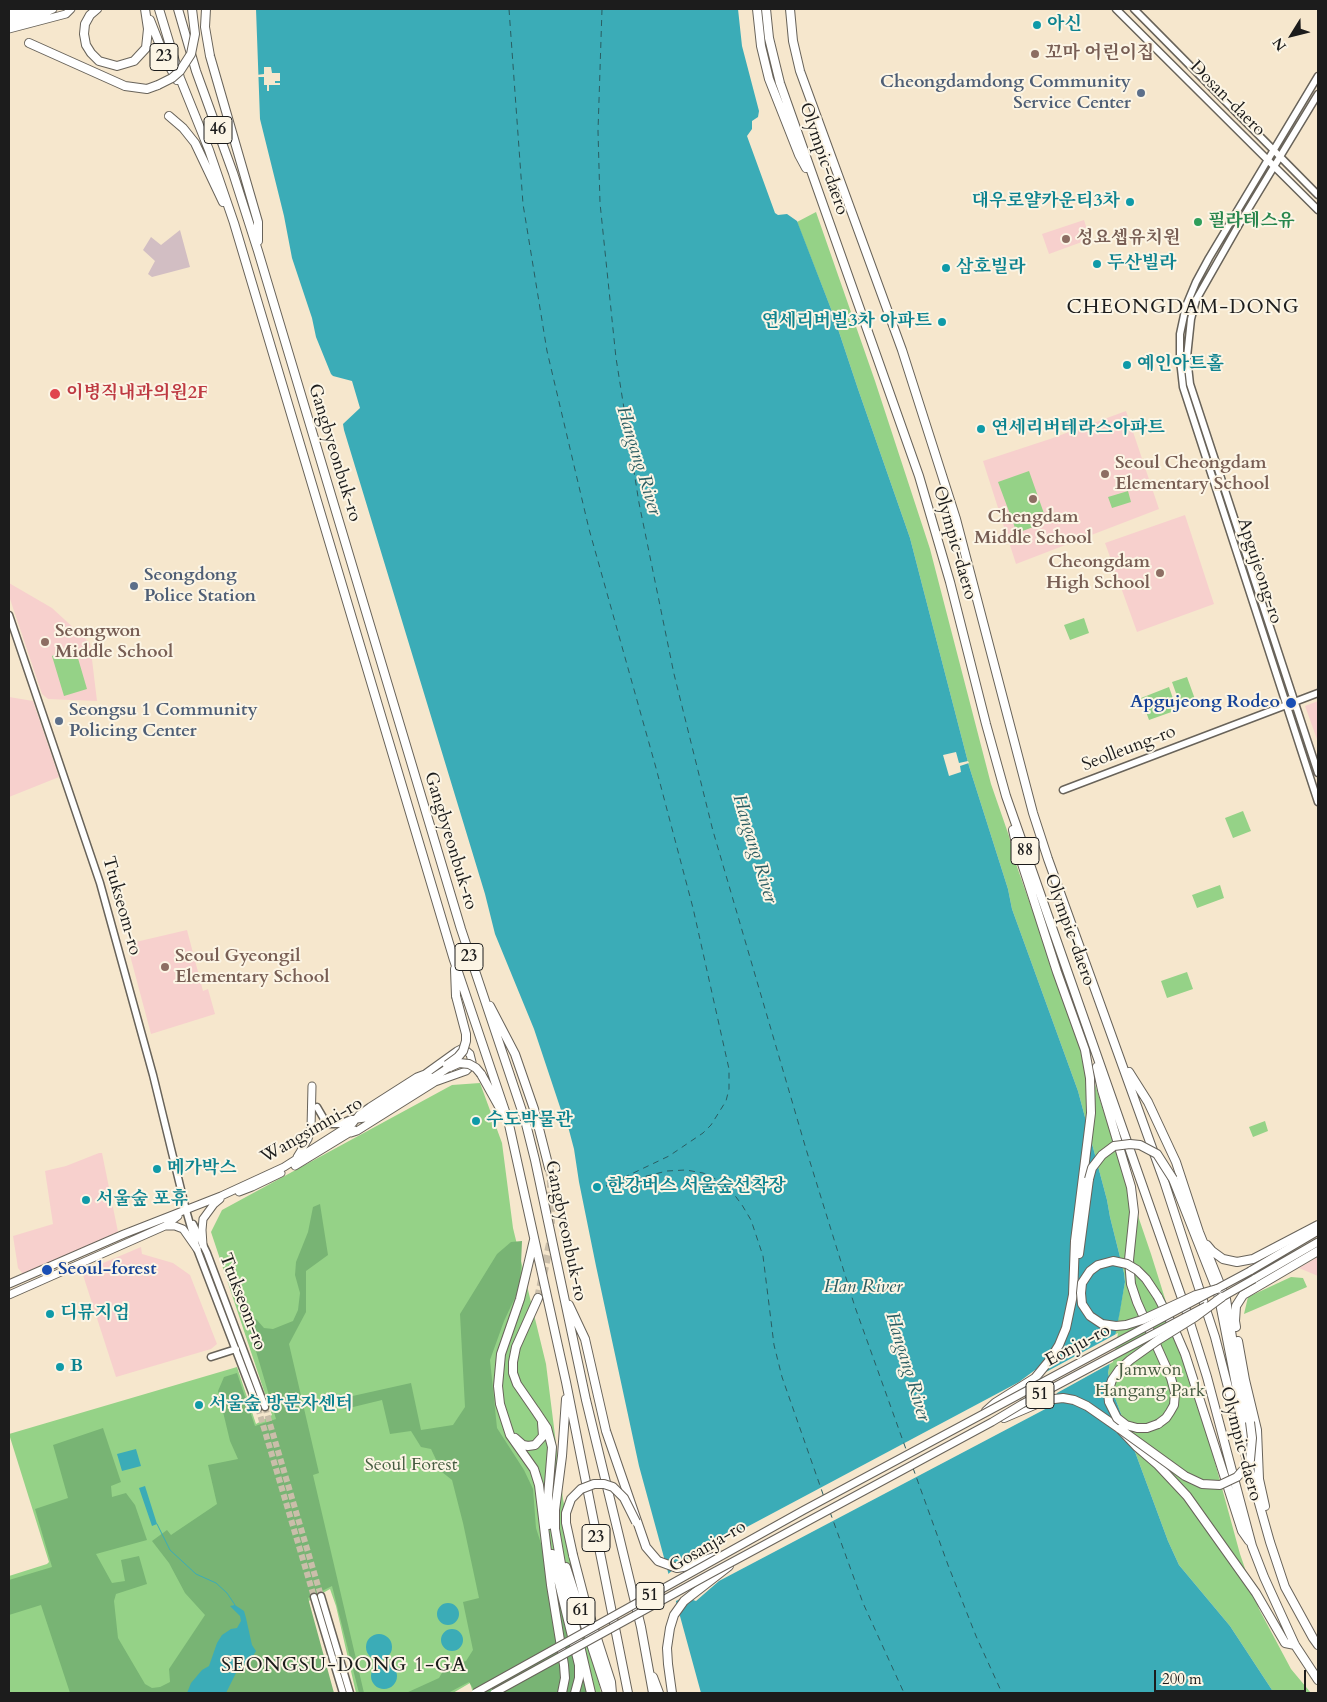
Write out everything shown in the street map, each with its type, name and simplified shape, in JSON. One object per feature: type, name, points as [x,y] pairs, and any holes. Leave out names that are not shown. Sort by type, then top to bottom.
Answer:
[{"type":"highway","points":[[97,9],[90,15],[85,24],[85,39],[88,49],[94,57],[111,65],[123,65],[134,61],[146,48],[148,30],[146,9]]},
{"type":"highway","name":"23","points":[[146,9],[165,58],[189,101]]},
{"type":"highway","name":"Gangbyeonbuk-ro","points":[[159,9],[189,101],[234,223],[454,960],[508,1120],[566,1382],[628,1693]]},
{"type":"highway","name":"Gangbyeonbuk-ro","points":[[178,9],[196,71],[233,172],[258,251],[477,980],[525,1120],[586,1400],[624,1557],[653,1693]]},
{"type":"highway","points":[[29,43],[125,86],[147,89],[172,78],[180,71],[191,54],[195,34],[192,9]]},
{"type":"highway","points":[[757,9],[761,46],[770,79],[799,155],[818,192]]},
{"type":"highway","name":"Olympic-daero","points":[[766,9],[769,38],[776,70],[919,476],[950,582],[1006,796],[1186,1310],[1252,1546],[1295,1645],[1318,1680]]},
{"type":"highway","name":"Olympic-daero","points":[[790,9],[793,41],[800,71],[902,350],[956,519],[1033,813],[1164,1181],[1215,1337],[1246,1457],[1285,1587],[1318,1645]]},
{"type":"highway","name":"23","points":[[205,11],[205,27],[210,56],[258,222],[258,251]]},
{"type":"highway","points":[[169,116],[183,128],[195,143],[234,223]]},
{"type":"highway","points":[[1006,796],[1017,848],[1057,972],[1085,1050],[1090,1078],[1091,1113],[1075,1241],[1073,1295]]},
{"type":"highway","points":[[448,1067],[463,1051],[466,1041],[456,996],[454,960]]},
{"type":"highway","points":[[477,980],[515,1054],[534,1109],[549,1168]]},
{"type":"highway","points":[[1093,1043],[1102,1090],[1133,1194],[1133,1222],[1129,1260],[1132,1284],[1137,1302],[1152,1335],[1156,1342],[1171,1378],[1175,1396],[1170,1412],[1158,1424],[1142,1429],[1122,1422],[1110,1408],[1108,1397],[1109,1386],[1119,1370],[1150,1346],[1158,1340],[1195,1317],[1222,1297]]},
{"type":"highway","points":[[992,1422],[1037,1403],[1063,1398],[1074,1400],[1087,1406],[1185,1476],[1202,1484],[1220,1485],[1236,1477],[1244,1470],[1250,1460],[1252,1438],[1250,1422],[1237,1368],[1226,1299],[1198,1232],[1176,1162],[1148,1102],[1121,1059]]},
{"type":"highway","points":[[448,1067],[469,1064],[476,1068],[482,1074],[508,1120]]},
{"type":"highway","points":[[986,1411],[995,1403],[1029,1382],[1044,1368],[1054,1354],[1062,1338],[1073,1295],[1088,1179],[1098,1158],[1114,1146],[1130,1144],[1140,1146],[1156,1154],[1173,1179],[1212,1278],[1222,1309],[1243,1420],[1246,1457]]},
{"type":"highway","points":[[1198,1232],[1212,1251],[1223,1259],[1237,1262],[1253,1259],[1318,1225]]},
{"type":"highway","points":[[534,1238],[520,1300],[501,1354],[499,1396],[513,1441],[534,1469],[539,1485],[551,1585],[564,1665],[565,1678],[562,1693]]},
{"type":"highway","points":[[1264,1520],[1266,1512],[1259,1479],[1257,1430],[1234,1321],[1236,1306],[1243,1295],[1318,1251]]},
{"type":"highway","points":[[1217,1289],[1188,1298],[1173,1306],[1165,1309],[1157,1313],[1142,1320],[1132,1324],[1111,1326],[1093,1320],[1084,1308],[1080,1293],[1084,1279],[1094,1268],[1108,1262],[1123,1263],[1133,1267],[1146,1279],[1154,1291],[1163,1306],[1166,1311],[1181,1344],[1242,1531],[1252,1546]]},
{"type":"highway","points":[[563,1291],[585,1340],[606,1431],[636,1522]]},
{"type":"highway","points":[[538,1298],[516,1347],[513,1373],[517,1384],[547,1428],[552,1447],[548,1496],[549,1537],[554,1568],[578,1665],[579,1678],[575,1693]]},
{"type":"highway","name":"61","points":[[566,1382],[566,1416],[555,1510],[555,1529],[606,1693]]},
{"type":"highway","points":[[508,1428],[519,1443],[528,1446],[535,1445],[541,1439],[544,1432],[535,1410]]},
{"type":"highway","points":[[1120,1429],[1187,1496],[1256,1593],[1285,1643],[1295,1645]]},
{"type":"highway","points":[[612,1693],[585,1601],[566,1524],[566,1513],[571,1499],[581,1489],[594,1484],[604,1484],[613,1487],[624,1498],[650,1553],[658,1561],[670,1566],[682,1568],[727,1552]]},
{"type":"highway","points":[[555,1529],[590,1693]]},
{"type":"highway","points":[[672,1693],[667,1648],[674,1615],[684,1601],[733,1563]]},
{"type":"highway","points":[[649,1671],[657,1684],[659,1693]]},
{"type":"main road","points":[[9,12],[26,9]]},
{"type":"main road","points":[[9,18],[54,9]]},
{"type":"main road","points":[[9,24],[38,16],[54,9]]},
{"type":"main road","points":[[9,29],[66,14],[71,9]]},
{"type":"main road","name":"Dosan-daero","points":[[1116,9],[1318,210]]},
{"type":"main road","name":"Dosan-daero","points":[[1134,9],[1318,195]]},
{"type":"main road","name":"Apgujeong-ro","points":[[1318,76],[1209,258],[1186,306],[1180,334],[1183,387],[1318,802]]},
{"type":"main road","name":"Apgujeong-ro","points":[[1318,94],[1215,264],[1196,300],[1191,319],[1187,357],[1190,384],[1318,773]]},
{"type":"main road","name":"Ttukseom-ro","points":[[9,615],[100,882],[153,1075],[186,1210],[262,1407],[236,1349],[200,1247]]},
{"type":"main road","name":"Seolleung-ro","points":[[1063,790],[1318,693]]},
{"type":"main road","points":[[317,1107],[324,1119],[331,1124],[340,1124],[356,1119],[370,1107],[424,1074],[460,1049],[463,1048],[470,1054],[472,1062],[469,1069],[435,1082],[357,1132],[351,1133]]},
{"type":"main road","name":"Wangsimni-ro","points":[[9,1284],[124,1234],[252,1187],[291,1168],[351,1133],[371,1116],[448,1067]]},
{"type":"main road","points":[[294,1162],[308,1139],[311,1128],[312,1086]]},
{"type":"main road","name":"Wangsimni-ro","points":[[9,1295],[165,1226],[186,1210],[294,1162],[353,1123],[356,1119],[371,1116]]},
{"type":"main road","points":[[200,1247],[204,1219],[214,1204],[221,1198]]},
{"type":"main road","points":[[165,1226],[170,1225],[183,1229],[200,1247]]},
{"type":"main road","name":"Eonju-ro","points":[[825,1499],[986,1411],[1217,1289],[1318,1232]]},
{"type":"main road","name":"Eonju-ro","points":[[827,1512],[1022,1404],[1222,1297],[1318,1242]]},
{"type":"main road","points":[[211,1357],[236,1349]]},
{"type":"main road","name":"Gosanja-ro","points":[[475,1693],[825,1499]]},
{"type":"main road","name":"Gosanja-ro","points":[[494,1693],[827,1512]]},
{"type":"main road","points":[[318,1596],[341,1676],[343,1693]]},
{"type":"main road","points":[[341,1676],[350,1693]]},
{"type":"shaded area","points":[[1084,220],[1090,239],[1049,254],[1042,234]]},
{"type":"shaded area","points":[[180,230],[190,267],[152,277],[148,274],[155,261],[143,250],[151,237],[161,245]]},
{"type":"shaded area","points":[[1126,411],[1159,509],[1016,564],[983,461]]},
{"type":"shaded area","name":"Cheongdam High School","points":[[1185,515],[1214,604],[1137,632],[1105,543]]},
{"type":"shaded area","points":[[9,583],[52,608],[90,643],[97,701],[48,699],[42,694],[9,596]]},
{"type":"shaded area","points":[[9,697],[33,701],[59,777],[9,797]]},
{"type":"shaded area","points":[[1318,701],[1318,742],[1305,706]]},
{"type":"shaded area","name":"Seoul Gyeongil Elementary School","points":[[187,930],[203,991],[208,989],[215,1014],[151,1034],[127,944]]},
{"type":"shaded area","points":[[102,1153],[118,1232],[23,1274],[18,1268],[13,1236],[53,1224],[45,1171],[66,1166]]},
{"type":"shaded area","points":[[141,1247],[142,1254],[173,1263],[190,1275],[217,1344],[211,1349],[116,1377],[82,1272]]},
{"type":"shaded area","points":[[1318,1257],[1318,1276],[1299,1268]]},
{"type":"green space","name":"Jamwon Hangang Park","points":[[816,212],[875,381],[930,549],[991,784],[1009,836],[1015,861],[1094,1081],[1151,1254],[1205,1426],[1240,1554],[1259,1609],[1291,1669],[1311,1693],[1274,1693],[1230,1626],[1179,1565],[1168,1541],[1114,1395],[1108,1373],[1125,1282],[1107,1200],[1078,1091],[1012,909],[1008,889],[969,766],[910,538],[833,314],[797,222]]},
{"type":"green space","points":[[1029,471],[1047,522],[1017,533],[998,482]]},
{"type":"green space","points":[[1128,491],[1131,502],[1112,508],[1108,497]]},
{"type":"green space","points":[[1084,618],[1089,633],[1070,640],[1064,625]]},
{"type":"green space","points":[[75,648],[87,689],[64,696],[52,656]]},
{"type":"green space","points":[[1187,677],[1196,702],[1181,707],[1172,682]]},
{"type":"green space","points":[[1169,687],[1177,710],[1149,720],[1141,698]]},
{"type":"green space","points":[[1243,811],[1251,831],[1233,838],[1225,818]]},
{"type":"green space","points":[[1220,885],[1224,898],[1197,908],[1192,895]]},
{"type":"green space","points":[[1187,972],[1193,989],[1167,998],[1161,981]]},
{"type":"green space","name":"Seoul Forest","points":[[480,1083],[502,1143],[513,1228],[546,1364],[563,1499],[601,1693],[473,1693],[470,1683],[453,1693],[356,1693],[336,1606],[330,1589],[307,1602],[332,1693],[9,1693],[9,1576],[49,1562],[9,1434],[237,1367],[256,1424],[272,1415],[211,1232],[222,1210],[452,1085]]},
{"type":"green space","points":[[1265,1121],[1268,1131],[1253,1137],[1249,1127]]},
{"type":"green space","points":[[320,1204],[328,1255],[306,1271],[306,1312],[289,1344],[319,1473],[313,1475],[364,1693],[359,1693],[332,1586],[308,1598],[334,1693],[70,1693],[41,1605],[9,1615],[9,1580],[52,1567],[35,1509],[68,1498],[53,1445],[103,1428],[121,1482],[111,1486],[112,1497],[126,1493],[135,1505],[147,1540],[96,1554],[112,1583],[125,1581],[121,1560],[139,1556],[147,1584],[116,1594],[114,1601],[118,1638],[145,1684],[152,1688],[160,1687],[170,1682],[169,1669],[205,1615],[185,1593],[169,1563],[152,1541],[167,1530],[171,1535],[217,1504],[208,1465],[238,1459],[230,1441],[218,1391],[224,1377],[237,1373],[255,1426],[276,1419],[248,1324],[256,1319],[264,1328],[273,1329],[293,1321],[298,1310],[300,1293],[295,1275],[296,1262],[308,1232],[313,1207]]},
{"type":"green space","points":[[522,1241],[520,1287],[504,1321],[490,1360],[497,1428],[524,1470],[533,1489],[536,1528],[585,1683],[586,1693],[476,1693],[469,1682],[448,1693],[406,1693],[439,1678],[446,1666],[466,1661],[473,1650],[463,1602],[479,1598],[463,1523],[452,1480],[442,1472],[431,1449],[421,1447],[411,1431],[390,1434],[382,1400],[345,1409],[339,1399],[411,1383],[421,1430],[453,1425],[465,1407],[460,1314],[497,1254],[511,1242]]},
{"type":"green space","points":[[1291,1277],[1303,1278],[1307,1287],[1244,1314],[1248,1297]]},
{"type":"water","name":"Han River","points":[[256,9],[738,9],[742,46],[759,111],[758,117],[752,121],[752,129],[747,136],[775,213],[778,215],[787,214],[797,221],[833,314],[910,538],[969,766],[1008,889],[1012,909],[1078,1091],[1124,1273],[1125,1282],[1108,1373],[1114,1395],[1168,1541],[1179,1565],[1230,1626],[1274,1693],[701,1693],[639,1466],[596,1266],[574,1149],[565,1115],[562,1113],[534,1029],[495,934],[485,894],[344,430],[343,424],[360,408],[352,381],[331,374],[316,337],[312,318],[292,258],[284,216],[260,119]]},
{"type":"water","points":[[136,1449],[141,1466],[122,1471],[117,1454]]},
{"type":"water","points":[[145,1486],[157,1524],[152,1526],[139,1488]]},
{"type":"water","points":[[448,1603],[456,1606],[459,1614],[456,1622],[448,1625],[440,1622],[437,1614],[440,1606]]},
{"type":"water","points":[[235,1605],[244,1611],[252,1645],[256,1651],[237,1671],[226,1693],[187,1693],[191,1683],[202,1670],[209,1666],[217,1643],[222,1635],[231,1629],[237,1628],[241,1621],[240,1616],[230,1606]]},
{"type":"water","points":[[452,1629],[460,1632],[463,1640],[460,1648],[452,1651],[444,1648],[441,1640],[444,1632]]},
{"type":"water","points":[[379,1634],[388,1638],[392,1647],[388,1656],[379,1660],[370,1656],[366,1647],[370,1638]]},
{"type":"water","points":[[384,1663],[393,1667],[397,1676],[393,1685],[384,1689],[375,1685],[371,1676],[375,1667]]},
{"type":"pier","points":[[264,67],[271,67],[272,73],[280,73],[280,81],[275,81],[275,83],[280,83],[280,85],[269,85],[269,91],[267,91],[267,85],[264,85],[264,77],[257,77],[256,75],[264,74]]},
{"type":"pier","points":[[956,752],[959,763],[968,761],[969,763],[960,766],[961,772],[949,776],[943,755]]},
{"type":"pier","points":[[1118,1333],[1113,1362],[1057,1393],[1051,1406],[719,1581],[696,1601],[684,1597],[674,1602],[666,1576],[683,1561],[1019,1382],[1035,1370],[1046,1372]]},
{"type":"waterway","points":[[157,1524],[170,1550],[196,1574],[216,1583],[227,1593],[235,1605]]},
{"type":"ferry route","points":[[509,9],[523,204],[547,351],[589,529],[693,908],[729,1069],[729,1089],[726,1101],[711,1125],[703,1133],[669,1156],[606,1186],[667,1171],[686,1170],[703,1173],[720,1181],[730,1189],[742,1205],[751,1220],[763,1256],[774,1345],[782,1377],[824,1497]]},
{"type":"ferry route","points":[[602,9],[598,131],[600,203],[616,358],[639,503],[674,674],[713,831],[806,1149],[855,1307],[907,1452]]},
{"type":"ferry route","points":[[913,1468],[976,1636],[1002,1693]]},
{"type":"ferry route","points":[[830,1512],[863,1603],[904,1693]]},
{"type":"tunnel","points":[[549,1168],[551,1227]]},
{"type":"tunnel","points":[[538,1298],[551,1239]]},
{"type":"tunnel","points":[[265,1407],[321,1596]]},
{"type":"tunnel","points":[[258,1408],[314,1597]]},
{"type":"place","name":"아신","points":[[1037,25]]},
{"type":"place","name":"꼬마 어린이집","points":[[1035,54]]},
{"type":"place","name":"Cheongdamdong Community Service Center","points":[[1141,93]]},
{"type":"place","name":"대우로얄카운티3차","points":[[1130,202]]},
{"type":"place","name":"필라테스유","points":[[1198,222]]},
{"type":"place","name":"성요셉유치원","points":[[1066,239]]},
{"type":"place","name":"두산빌라","points":[[1097,264]]},
{"type":"place","name":"삼호빌라","points":[[946,268]]},
{"type":"place","name":"연세리버빌3차 아파트","points":[[942,322]]},
{"type":"place","name":"예인아트홀","points":[[1127,365]]},
{"type":"place","name":"이병직내과의원2F","points":[[55,394]]},
{"type":"place","name":"연세리버테라스아파트","points":[[981,429]]},
{"type":"place","name":"Seoul Cheongdam Elementary School","points":[[1105,474]]},
{"type":"place","name":"Chengdam Middle School","points":[[1033,499]]},
{"type":"place","name":"Cheongdam High School","points":[[1160,573]]},
{"type":"place","name":"Seongdong Police Station","points":[[134,586]]},
{"type":"place","name":"Seongwon Middle School","points":[[45,642]]},
{"type":"place","name":"Apgujeong Rodeo","points":[[1291,703]]},
{"type":"place","name":"Seongsu 1 Community Policing Center","points":[[59,721]]},
{"type":"place","name":"Seoul Gyeongil Elementary School","points":[[165,967]]},
{"type":"place","name":"수도박물관","points":[[476,1121]]},
{"type":"place","name":"메가박스","points":[[157,1169]]},
{"type":"place","name":"한강버스 서울숲선착장","points":[[597,1187]]},
{"type":"place","name":"서울숲 포휴","points":[[86,1200]]},
{"type":"place","name":"Seoul-forest","points":[[47,1270]]},
{"type":"place","name":"디뮤지엄","points":[[50,1314]]},
{"type":"place","name":"B","points":[[60,1367]]},
{"type":"place","name":"서울숲 방문자센터","points":[[199,1405]]},
{"type":"district","name":"CHEONGDAM-DONG","points":[[1183,308]]},
{"type":"district","name":"SEONGSU-DONG 1-GA","points":[[344,1666]]},
{"type":"water label","name":"Hangang River","points":[[638,461]]},
{"type":"water label","name":"Hangang River","points":[[754,849]]},
{"type":"water label","name":"Hangang River","points":[[907,1367]]}]
